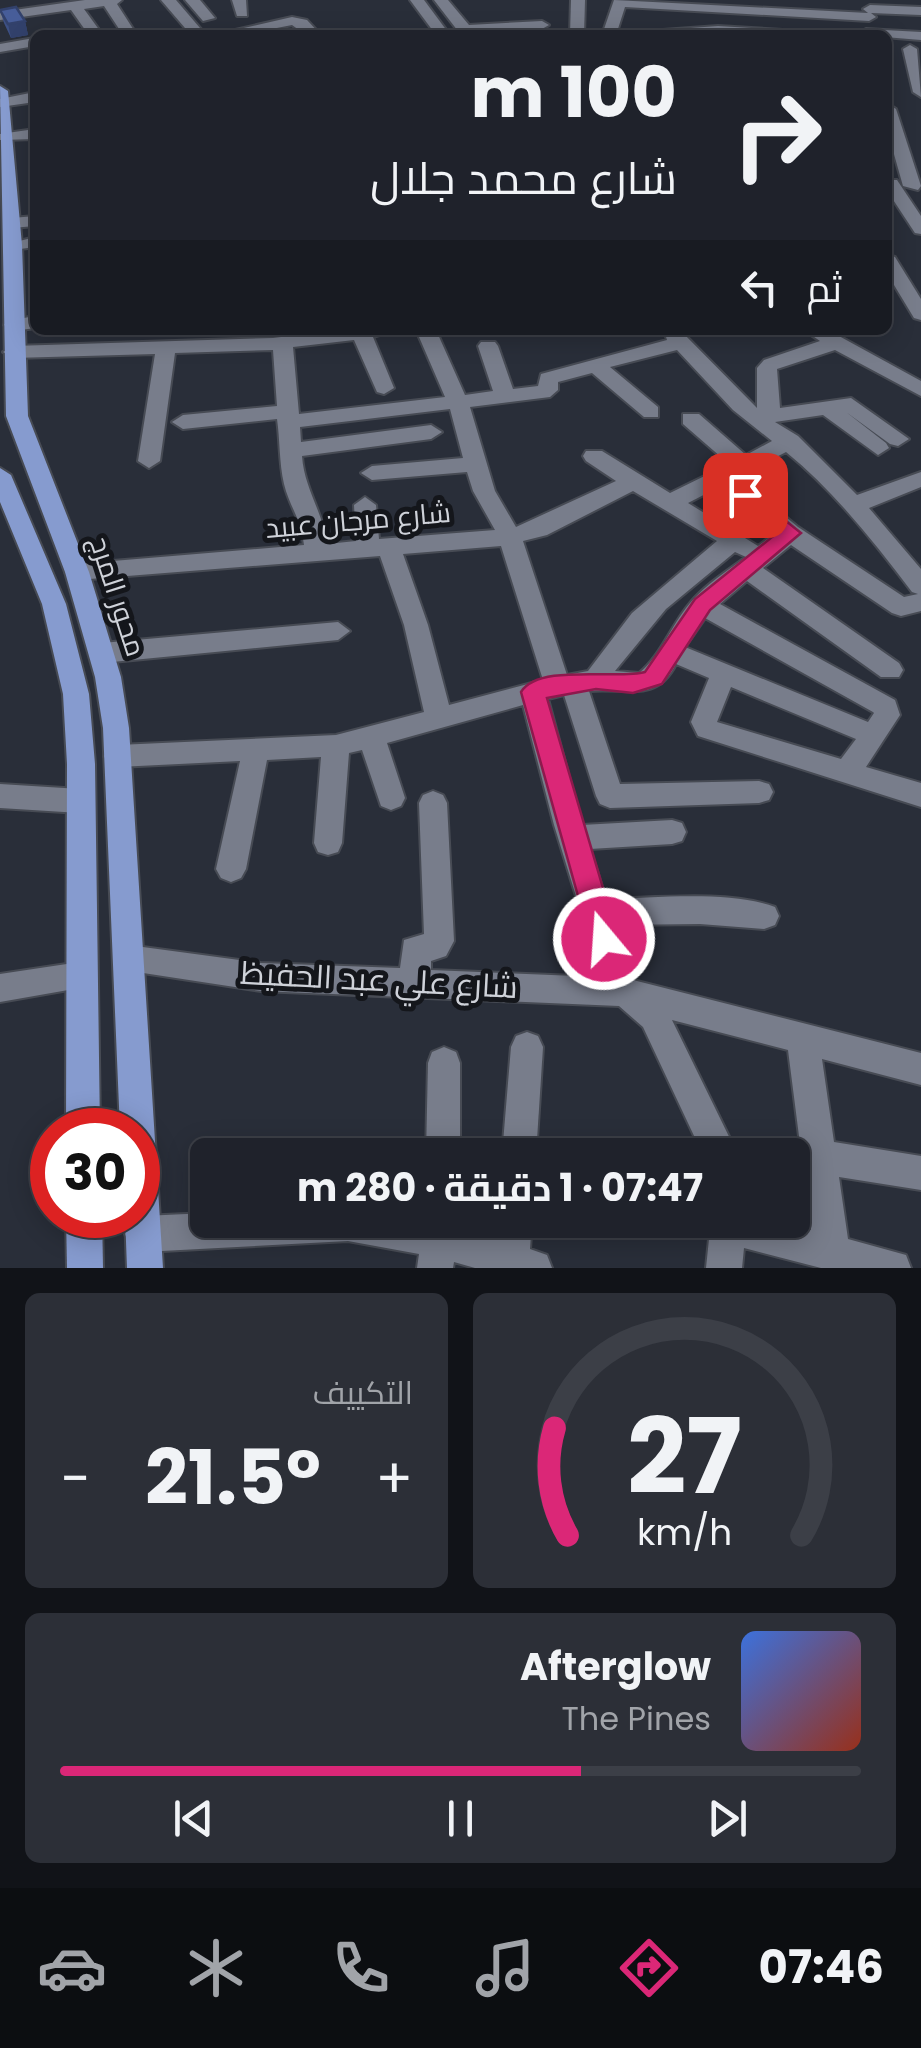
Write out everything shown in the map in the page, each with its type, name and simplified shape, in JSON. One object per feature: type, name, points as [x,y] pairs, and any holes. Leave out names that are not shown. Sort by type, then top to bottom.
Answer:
[{"type":"main road","name":"محور المرج","points":[[1,97],[24,233],[24,324],[13,352],[9,418],[78,572],[102,653],[118,756],[137,1108]]},
{"type":"main road","points":[[1,480],[54,604],[66,647],[79,728],[83,1108]]},
{"type":"main road","points":[[84,1238],[85,1268]]},
{"type":"street","points":[[168,0],[195,30]]},
{"type":"street","points":[[192,0],[208,18]]},
{"type":"street","points":[[417,0],[439,30]]},
{"type":"street","points":[[441,0],[465,30]]},
{"type":"street","points":[[482,30],[518,25],[547,30],[538,0]]},
{"type":"street","points":[[577,30],[578,0]]},
{"type":"street","points":[[0,16],[111,1],[127,30]]},
{"type":"street","points":[[611,30],[621,2],[868,20],[921,28]]},
{"type":"street","points":[[75,6],[92,30]]},
{"type":"street","points":[[664,7],[664,30]]},
{"type":"street","points":[[718,11],[718,30]]},
{"type":"street","points":[[868,20],[921,11]]},
{"type":"street","points":[[246,30],[292,21],[302,22],[309,30]]},
{"type":"street","points":[[892,38],[914,55],[921,92]]},
{"type":"street","points":[[0,48],[30,51]]},
{"type":"street","points":[[1,97],[30,97]]},
{"type":"street","points":[[892,120],[917,186],[892,184]]},
{"type":"street","points":[[6,137],[30,135]]},
{"type":"street","points":[[892,188],[921,229]]},
{"type":"street","points":[[892,273],[921,278]]},
{"type":"street","points":[[892,274],[919,307]]},
{"type":"street","points":[[892,304],[919,307]]},
{"type":"street","points":[[13,352],[166,348],[246,338],[283,343],[340,335]]},
{"type":"street","points":[[362,335],[384,388]]},
{"type":"street","points":[[428,335],[458,402],[474,464],[510,538],[610,796],[759,792]]},
{"type":"street","points":[[820,335],[916,383]]},
{"type":"street","points":[[184,422],[286,417],[546,392],[546,379],[675,336],[740,405],[790,441],[854,504],[921,586]]},
{"type":"street","points":[[283,343],[290,450],[299,498],[313,518],[317,554]]},
{"type":"street","points":[[760,417],[770,407],[767,374],[771,364],[832,344]]},
{"type":"street","points":[[488,346],[505,396]]},
{"type":"street","points":[[149,461],[166,348]]},
{"type":"street","points":[[595,365],[652,412]]},
{"type":"street","points":[[760,417],[826,407],[888,443]]},
{"type":"street","points":[[691,419],[790,533],[901,607],[921,602]]},
{"type":"street","points":[[290,450],[430,432]]},
{"type":"street","points":[[674,501],[790,441]]},
{"type":"street","points":[[594,456],[631,483],[674,501],[734,540],[755,564],[890,670]]},
{"type":"street","points":[[372,472],[474,464]]},
{"type":"street","points":[[854,504],[921,479]]},
{"type":"street","name":"شارع مرجان عبيد","points":[[78,572],[510,538],[539,529],[631,483]]},
{"type":"street","points":[[365,505],[378,550],[416,625],[438,715]]},
{"type":"street","points":[[118,756],[336,746],[438,715],[565,685],[644,682],[660,671],[702,604],[790,533]]},
{"type":"street","points":[[565,685],[618,641],[643,612],[734,540]]},
{"type":"street","points":[[702,604],[882,704],[886,715],[847,772]]},
{"type":"street","points":[[102,653],[338,631]]},
{"type":"street","points":[[669,651],[873,735]]},
{"type":"street","points":[[724,674],[704,722],[708,730],[921,795]]},
{"type":"street","points":[[565,685],[572,838],[595,912],[621,992],[644,1004],[654,1016],[712,1138]]},
{"type":"street","points":[[371,734],[391,798]]},
{"type":"street","points":[[328,843],[336,746]]},
{"type":"street","points":[[231,868],[256,749]]},
{"type":"street","points":[[0,796],[80,802]]},
{"type":"street","points":[[416,984],[415,950],[439,941],[434,802]]},
{"type":"street","points":[[572,838],[672,832]]},
{"type":"street","points":[[595,912],[700,911],[764,916]]},
{"type":"street","name":"شارع علي عبد الحفيظ","points":[[128,959],[261,978],[621,992],[921,1069]]},
{"type":"street","points":[[0,988],[80,976]]},
{"type":"street","points":[[803,1039],[832,1253]]},
{"type":"street","points":[[520,1138],[527,1047]]},
{"type":"street","points":[[443,1138],[444,1063]]},
{"type":"street","points":[[819,1157],[921,1173]]},
{"type":"street","points":[[144,1251],[348,1224],[519,1265],[516,1238]]},
{"type":"street","points":[[724,1268],[727,1238]]},
{"type":"street","points":[[780,1238],[893,1268]]},
{"type":"building","points":[[16,7],[25,21],[8,24],[0,10]]},
{"type":"route","points":[[604,939],[533,692],[596,680],[633,684],[653,678],[702,604],[790,533],[745,495]]}]
